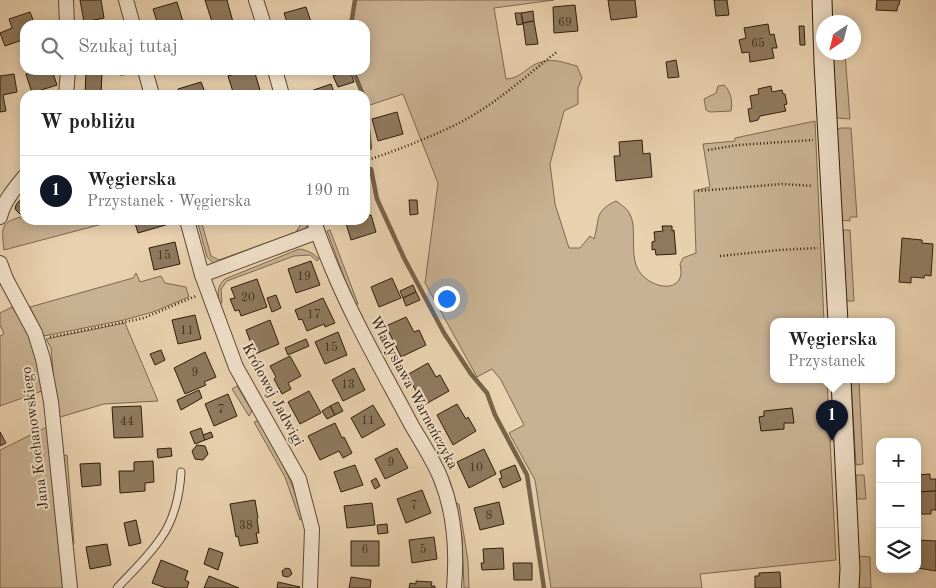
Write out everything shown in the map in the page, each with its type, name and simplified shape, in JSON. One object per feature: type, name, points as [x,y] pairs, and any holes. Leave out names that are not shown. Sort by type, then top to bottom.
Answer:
[{"type":"main road","points":[[822,0],[838,318]]},
{"type":"main road","points":[[841,383],[850,569],[849,588]]},
{"type":"street","points":[[66,0],[67,20]]},
{"type":"street","points":[[126,0],[132,20]]},
{"type":"street","points":[[256,0],[262,20]]},
{"type":"street","points":[[66,90],[68,75]]},
{"type":"street","points":[[147,75],[151,90]]},
{"type":"street","points":[[277,75],[281,90]]},
{"type":"street","points":[[0,217],[12,193],[20,183]]},
{"type":"street","name":"Królowej Jadwigi","points":[[188,225],[202,275],[236,368],[299,479],[312,529],[310,588]]},
{"type":"street","points":[[202,275],[316,226]]},
{"type":"street","name":"Władysława Warneńczyka","points":[[316,226],[350,308],[441,479],[455,539],[456,567],[454,588]]},
{"type":"street","name":"Jana Kochanowskiego","points":[[0,263],[37,340],[43,359],[51,402],[70,588]]},
{"type":"lane","points":[[118,588],[162,538],[180,490],[181,472]]},
{"type":"path","points":[[370,159],[404,148],[462,121],[489,105],[558,51]]},
{"type":"path","points":[[708,150],[738,145],[816,139]]},
{"type":"path","points":[[698,191],[782,184],[818,186]]},
{"type":"path","points":[[720,256],[820,248]]},
{"type":"path","points":[[37,340],[144,318],[208,291]]},
{"type":"shaded area","points":[[355,0],[554,0],[494,8],[506,79],[516,77],[536,64],[546,61],[559,61],[577,66],[582,78],[578,88],[578,104],[564,111],[550,164],[555,204],[569,248],[580,248],[590,236],[594,239],[601,212],[616,201],[627,210],[631,218],[637,268],[648,280],[662,286],[675,284],[679,280],[681,273],[680,264],[683,258],[696,253],[694,191],[710,187],[703,144],[735,141],[735,138],[815,121],[824,318],[770,318],[770,383],[827,383],[836,560],[700,574],[702,588],[551,588],[535,480],[509,433],[524,425],[501,380],[492,369],[477,377],[425,283],[438,183],[403,94],[370,105],[370,90],[361,90],[355,75],[370,75],[370,20],[353,20]]},
{"type":"shaded area","points":[[833,60],[846,60],[850,119],[837,118]]},
{"type":"shaded area","points":[[724,85],[731,97],[731,111],[710,112],[706,110],[704,99],[716,93],[718,86]]},
{"type":"shaded area","points":[[840,128],[851,128],[857,217],[850,217],[850,221],[841,220],[837,130]]},
{"type":"shaded area","points":[[20,217],[20,225],[98,225],[4,250],[3,230],[4,226],[11,220]]},
{"type":"shaded area","points":[[198,225],[202,225],[211,256],[219,260],[296,232],[300,225],[307,225],[301,233],[214,264],[207,257]]},
{"type":"shaded area","points":[[330,230],[358,304],[355,304],[353,301],[327,231]]},
{"type":"shaded area","points":[[843,230],[850,230],[854,301],[846,301]]},
{"type":"shaded area","points":[[299,249],[310,252],[319,259],[317,261],[310,255],[294,256],[227,281],[221,289],[222,303],[220,303],[218,290],[220,284],[225,279]]},
{"type":"shaded area","points":[[136,273],[140,282],[161,276],[165,283],[186,287],[189,297],[153,312],[124,320],[44,336],[30,307],[133,278]]},
{"type":"shaded area","points":[[12,307],[25,325],[36,353],[42,391],[0,406],[0,336],[4,334],[0,325],[0,313]]},
{"type":"shaded area","points":[[125,323],[158,401],[104,404],[57,418],[51,348],[46,339]]},
{"type":"shaded area","points":[[851,383],[859,383],[863,464],[856,465]]},
{"type":"shaded area","points":[[237,386],[252,411],[249,416],[232,389]]},
{"type":"shaded area","points":[[258,421],[279,456],[289,478],[302,517],[300,520],[285,477],[254,422]]},
{"type":"shaded area","points":[[47,427],[64,588],[0,588],[0,450]]},
{"type":"shaded area","points":[[67,455],[74,544],[70,543],[62,456]]},
{"type":"shaded area","points":[[856,475],[864,475],[866,499],[856,499]]},
{"type":"shaded area","points":[[455,503],[459,504],[468,561],[469,588],[464,588],[462,537]]},
{"type":"shaded area","points":[[858,556],[870,557],[871,588],[858,588]]},
{"type":"building","points":[[80,0],[101,0],[104,18],[84,20]]},
{"type":"building","points":[[205,0],[227,0],[232,20],[211,20]]},
{"type":"building","points":[[608,0],[635,0],[637,17],[611,20]]},
{"type":"building","points":[[714,0],[727,0],[729,15],[716,16]]},
{"type":"building","points":[[877,0],[900,0],[897,11],[876,10]]},
{"type":"building","points":[[177,2],[182,20],[156,20],[153,9]]},
{"type":"building","points":[[575,5],[578,31],[554,33],[553,7]]},
{"type":"building","points":[[306,7],[310,20],[286,20],[284,13]]},
{"type":"building","points":[[533,11],[534,21],[523,23],[521,13]]},
{"type":"building","points":[[30,12],[33,20],[20,20],[20,41],[5,46],[0,33],[12,28],[9,19]]},
{"type":"building","points":[[515,13],[521,13],[523,24],[517,25]]},
{"type":"building","points":[[534,21],[538,44],[526,45],[523,23]]},
{"type":"building","points":[[768,24],[770,35],[774,34],[777,48],[772,48],[774,58],[750,62],[749,52],[742,53],[739,40],[746,38],[744,28]]},
{"type":"building","points":[[799,26],[804,26],[805,45],[800,45]]},
{"type":"building","points":[[676,60],[679,77],[668,78],[666,62]]},
{"type":"building","points":[[14,74],[17,92],[3,95],[6,111],[0,112],[0,76]]},
{"type":"building","points":[[26,75],[54,75],[57,85],[41,90],[31,90]]},
{"type":"building","points":[[86,75],[102,75],[101,90],[85,90]]},
{"type":"building","points":[[256,75],[260,90],[232,90],[228,76]]},
{"type":"building","points":[[352,75],[354,82],[338,87],[333,76]]},
{"type":"building","points":[[201,82],[204,90],[178,90]]},
{"type":"building","points":[[331,84],[333,90],[314,90]]},
{"type":"building","points":[[771,86],[772,92],[782,90],[783,94],[785,94],[787,104],[784,105],[786,111],[760,116],[758,120],[750,122],[748,109],[752,108],[750,96],[759,94],[758,89]]},
{"type":"building","points":[[397,112],[403,134],[378,141],[372,119]]},
{"type":"building","points":[[642,140],[643,154],[650,153],[652,177],[616,181],[614,156],[620,156],[619,142]]},
{"type":"building","points":[[20,200],[20,214],[15,209]]},
{"type":"building","points":[[409,200],[417,200],[418,214],[410,215]]},
{"type":"building","points":[[371,215],[376,232],[351,240],[346,225],[370,225]]},
{"type":"building","points":[[136,225],[166,225],[138,233]]},
{"type":"building","points":[[662,226],[672,226],[672,231],[674,230],[676,254],[656,255],[655,249],[652,250],[652,242],[655,241],[654,232],[663,231]]},
{"type":"building","points":[[902,238],[922,240],[922,243],[933,244],[931,276],[925,275],[924,278],[911,277],[911,283],[899,282]]},
{"type":"building","points":[[175,242],[180,264],[154,270],[149,248]]},
{"type":"building","points":[[311,261],[320,285],[296,293],[288,269]]},
{"type":"building","points":[[392,278],[401,298],[379,307],[371,287]]},
{"type":"building","points":[[257,279],[267,307],[241,316],[239,310],[235,311],[230,299],[235,298],[231,288]]},
{"type":"building","points":[[413,285],[416,292],[403,298],[400,291]]},
{"type":"building","points":[[416,292],[420,300],[406,306],[403,298]]},
{"type":"building","points":[[276,295],[281,308],[272,312],[267,298]]},
{"type":"building","points":[[323,298],[335,323],[325,327],[324,324],[307,331],[302,319],[299,320],[295,310]]},
{"type":"building","points":[[195,315],[201,339],[178,344],[172,320]]},
{"type":"building","points":[[406,317],[414,332],[419,330],[426,345],[401,357],[386,326]]},
{"type":"building","points":[[270,320],[279,344],[255,354],[246,330]]},
{"type":"building","points":[[338,332],[347,355],[325,364],[315,342]]},
{"type":"building","points":[[306,339],[309,346],[288,355],[285,348]]},
{"type":"building","points":[[161,350],[165,360],[155,365],[150,354]]},
{"type":"building","points":[[205,352],[216,377],[204,382],[206,385],[185,394],[174,368]]},
{"type":"building","points":[[290,356],[301,376],[288,383],[291,389],[282,394],[270,366]]},
{"type":"building","points":[[428,363],[436,377],[440,375],[449,391],[424,405],[407,375]]},
{"type":"building","points":[[354,368],[365,390],[343,401],[332,380]]},
{"type":"building","points":[[199,390],[202,398],[181,410],[177,400]]},
{"type":"building","points":[[309,391],[321,413],[300,424],[288,402]]},
{"type":"building","points":[[228,394],[237,416],[214,426],[205,404]]},
{"type":"building","points":[[338,402],[343,411],[335,415],[330,406]]},
{"type":"building","points":[[457,404],[466,419],[468,417],[476,431],[453,445],[437,415]]},
{"type":"building","points":[[373,405],[385,425],[362,438],[351,418]]},
{"type":"building","points":[[141,406],[143,437],[114,438],[112,407]]},
{"type":"building","points":[[330,406],[335,415],[327,419],[322,411]]},
{"type":"building","points":[[792,408],[794,423],[784,423],[784,429],[761,431],[759,417],[764,416],[764,411]]},
{"type":"building","points":[[335,423],[352,453],[343,458],[339,451],[320,460],[308,436]]},
{"type":"building","points":[[201,428],[205,440],[195,444],[190,432]]},
{"type":"building","points":[[0,432],[6,443],[0,446]]},
{"type":"building","points":[[211,432],[213,437],[205,440],[203,435]]},
{"type":"building","points":[[197,445],[205,446],[208,454],[203,460],[195,459],[192,451]]},
{"type":"building","points":[[171,448],[172,456],[158,458],[157,449]]},
{"type":"building","points":[[397,448],[408,468],[385,479],[375,459]]},
{"type":"building","points":[[484,449],[496,474],[469,488],[457,462]]},
{"type":"building","points":[[153,461],[154,482],[145,483],[145,491],[120,493],[119,471],[134,471],[134,462]]},
{"type":"building","points":[[100,463],[101,485],[82,487],[80,464]]},
{"type":"building","points":[[355,465],[363,485],[341,492],[334,472]]},
{"type":"building","points":[[515,465],[521,480],[503,488],[499,479],[502,478],[500,471]]},
{"type":"building","points":[[930,474],[930,479],[936,479],[936,491],[921,492],[921,475]]},
{"type":"building","points":[[376,478],[380,486],[375,489],[371,481]]},
{"type":"building","points":[[422,490],[431,513],[406,523],[397,499]]},
{"type":"building","points":[[936,491],[936,510],[931,510],[931,514],[921,514],[921,492]]},
{"type":"building","points":[[255,500],[258,518],[259,533],[256,533],[258,543],[240,546],[238,536],[236,537],[230,504]]},
{"type":"building","points":[[499,502],[504,524],[480,530],[474,508]]},
{"type":"building","points":[[372,503],[375,525],[347,528],[344,506]]},
{"type":"building","points":[[136,520],[141,543],[129,546],[124,523]]},
{"type":"building","points":[[387,524],[388,533],[378,534],[377,525]]},
{"type":"building","points":[[434,537],[437,559],[412,563],[409,540]]},
{"type":"building","points":[[921,540],[936,541],[936,571],[921,569]]},
{"type":"building","points":[[351,541],[379,541],[379,566],[351,566]]},
{"type":"building","points":[[107,544],[111,565],[90,569],[86,547]]},
{"type":"building","points":[[209,548],[223,553],[218,570],[204,564]]},
{"type":"building","points":[[503,548],[504,569],[482,570],[481,563],[484,563],[483,549]]},
{"type":"building","points":[[161,560],[188,571],[185,580],[189,582],[187,588],[166,588],[152,583]]},
{"type":"building","points":[[513,563],[532,563],[532,580],[514,580]]},
{"type":"building","points":[[286,568],[290,569],[292,574],[288,577],[283,576],[282,571]]},
{"type":"building","points":[[780,572],[781,588],[755,588],[755,576],[759,576],[759,573]]},
{"type":"building","points":[[209,576],[239,588],[204,588]]},
{"type":"building","points":[[351,577],[371,580],[370,588],[349,588]]},
{"type":"building","points":[[416,581],[432,582],[431,586],[435,586],[435,588],[409,588],[410,583],[416,584]]},
{"type":"building","points":[[278,582],[300,587],[277,588]]},
{"type":"waterway","points":[[352,20],[355,0]]},
{"type":"waterway","points":[[355,75],[361,90]]},
{"type":"waterway","points":[[371,169],[377,199],[404,258],[444,333],[471,374],[487,393],[495,415],[527,475],[544,588]]},
{"type":"place","name":"Węgierska","points":[[832,441]]}]
